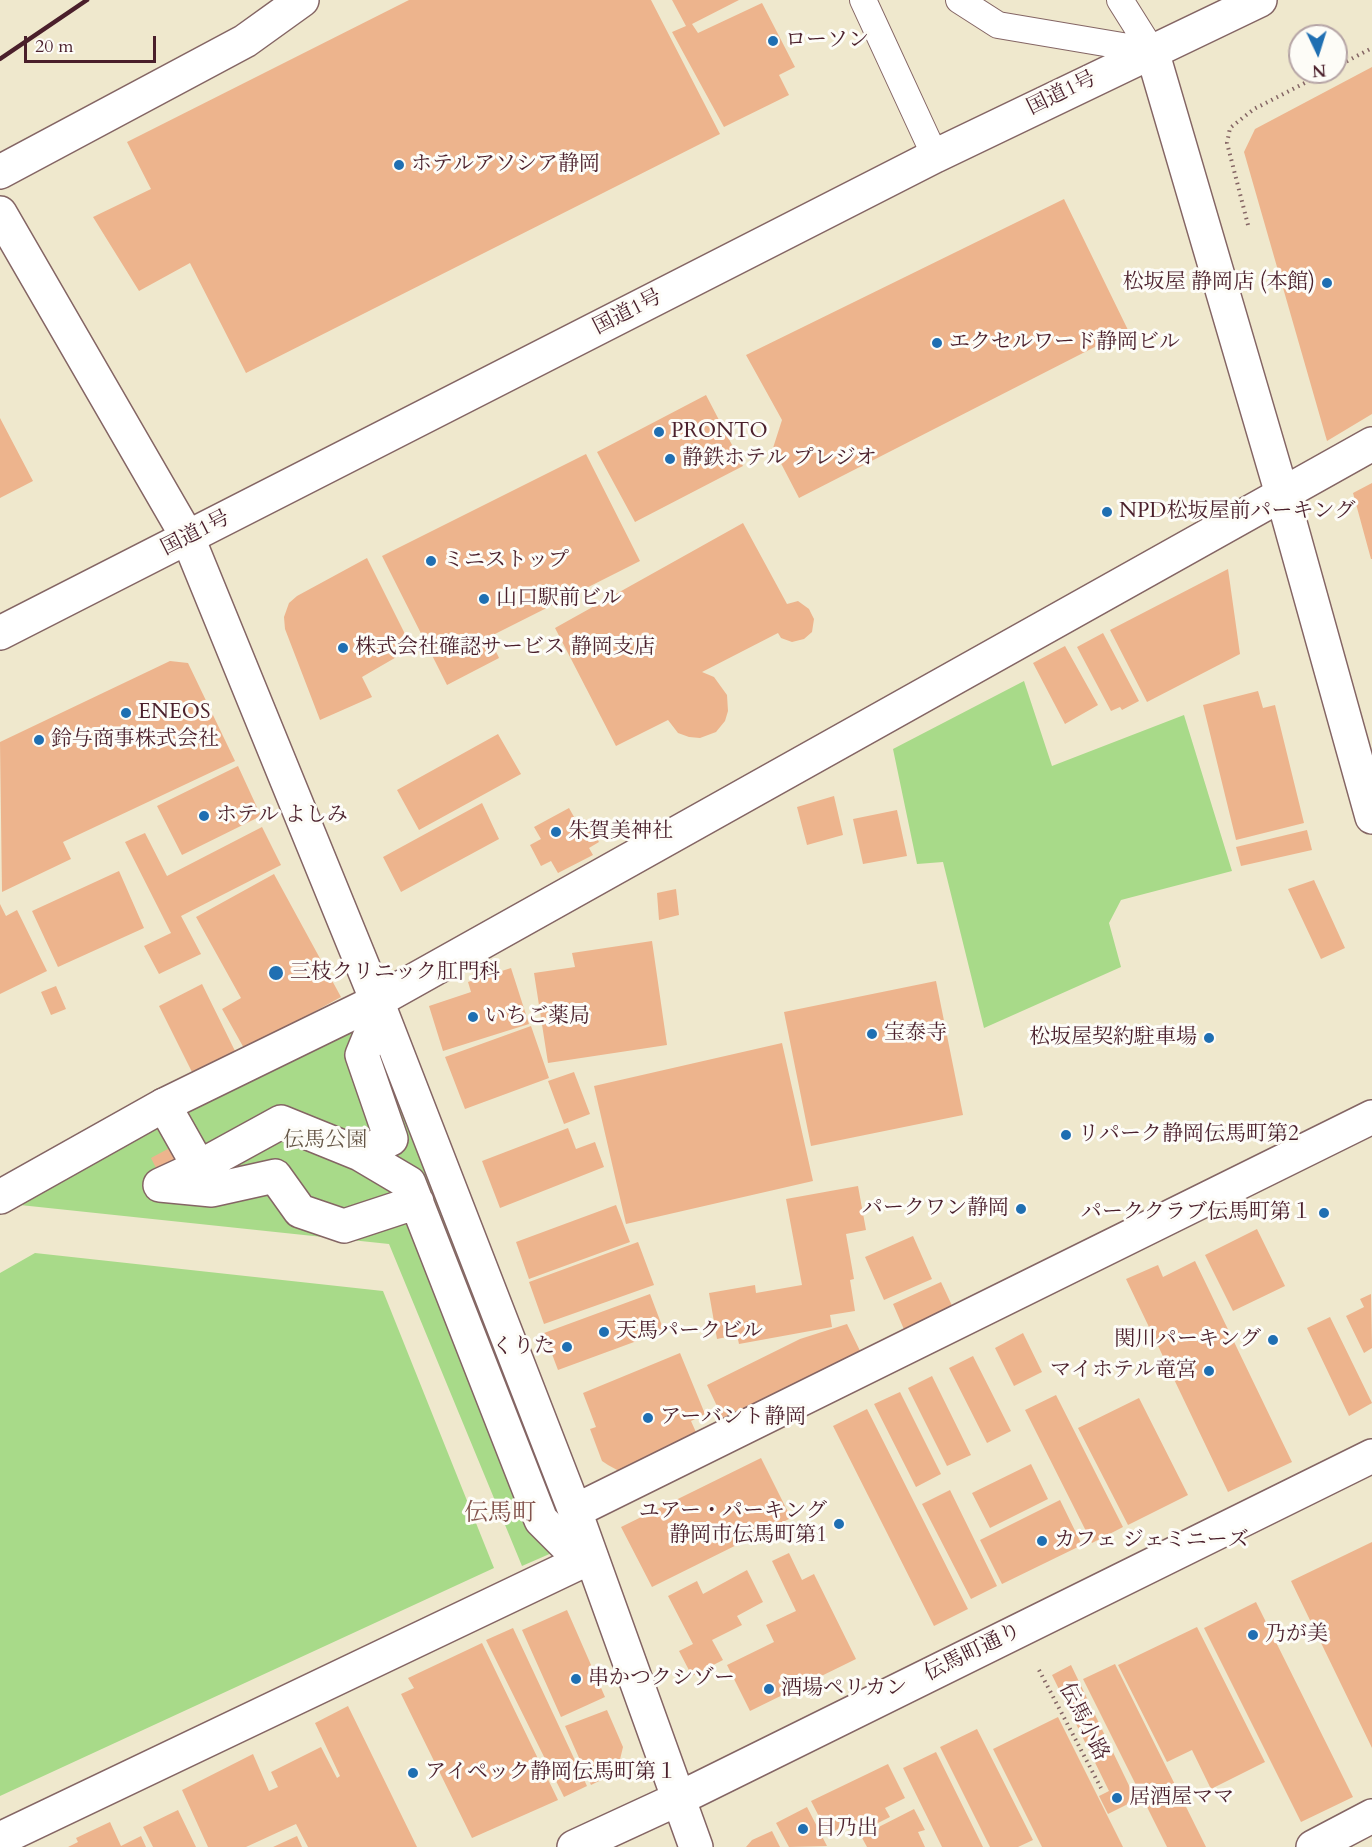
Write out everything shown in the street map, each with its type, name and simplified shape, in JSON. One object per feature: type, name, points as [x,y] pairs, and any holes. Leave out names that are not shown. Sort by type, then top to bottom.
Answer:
[{"type":"main road","points":[[0,172],[245,41],[302,0]]},
{"type":"main road","name":"国道1号","points":[[0,633],[935,156],[1260,0]]},
{"type":"main road","points":[[1152,51],[1370,804]]},
{"type":"main road","points":[[0,213],[188,538],[379,1006],[575,1511],[587,1559],[696,1847]]},
{"type":"main road","points":[[0,1197],[164,1105],[379,1006],[1372,444]]},
{"type":"main road","points":[[360,1154],[391,1139],[362,1055],[379,1006]]},
{"type":"main road","points":[[164,1105],[199,1167]]},
{"type":"main road","points":[[575,1511],[1372,1117]]},
{"type":"main road","points":[[417,1202],[344,1226],[300,1211],[275,1176],[212,1190],[160,1185],[199,1167],[281,1122],[360,1154],[409,1183],[417,1202],[541,1520],[587,1559]]},
{"type":"main road","name":"伝馬町通り","points":[[574,1847],[678,1799],[1372,1456]]},
{"type":"main road","points":[[0,1839],[587,1559]]},
{"type":"main road","points":[[1313,1847],[1372,1816]]},
{"type":"lane","points":[[863,0],[935,156]]},
{"type":"lane","points":[[959,0],[998,25],[1152,51]]},
{"type":"lane","points":[[1120,0],[1152,51]]},
{"type":"path","points":[[1348,61],[1372,48]]},
{"type":"path","points":[[1250,236],[1227,143],[1230,128],[1237,120],[1254,109],[1303,84]]},
{"type":"path","name":"伝馬小路","points":[[1039,1670],[1101,1788]]},
{"type":"green space","points":[[1024,681],[1052,766],[1184,715],[1232,871],[1121,900],[1109,923],[1121,967],[984,1028],[943,862],[917,864],[893,749]]},
{"type":"green space","name":"伝馬公園","points":[[377,1001],[570,1545],[522,1566],[389,1244],[20,1205]]},
{"type":"green space","points":[[35,1253],[383,1291],[494,1568],[0,1796],[0,1273]]},
{"type":"building","name":"ホテルアソシア静岡","points":[[409,0],[651,0],[720,134],[246,373],[190,263],[139,291],[93,217],[151,189],[127,142]]},
{"type":"building","points":[[672,0],[739,0],[692,24],[698,33],[762,3],[795,67],[779,75],[789,95],[724,127],[672,32],[686,26]]},
{"type":"building","name":"松坂屋 静岡店 (本館)","points":[[1372,67],[1372,414],[1327,441],[1244,152],[1255,129],[1340,84],[1348,84],[1348,80]]},
{"type":"building","name":"エクセルワード静岡ビル","points":[[1064,199],[1128,330],[799,498],[773,448],[782,420],[746,355]]},
{"type":"building","name":"静鉄ホテル プレジオ","points":[[706,395],[743,466],[635,522],[597,452]]},
{"type":"building","points":[[0,418],[33,481],[0,498]]},
{"type":"building","name":"山口駅前ビル","points":[[586,454],[640,561],[489,637],[499,658],[447,685],[382,556]]},
{"type":"building","points":[[1372,483],[1372,559],[1371,559],[1353,493]]},
{"type":"building","points":[[743,523],[787,604],[798,601],[809,609],[814,619],[812,632],[804,639],[792,642],[781,638],[778,633],[702,672],[714,677],[727,695],[728,711],[725,721],[716,732],[700,738],[689,737],[678,733],[668,720],[616,746],[555,628]]},
{"type":"building","points":[[367,558],[412,648],[362,677],[372,697],[320,720],[285,629],[284,617],[289,603],[297,596]]},
{"type":"building","points":[[1228,569],[1240,654],[1147,702],[1110,630]]},
{"type":"building","points":[[1103,633],[1139,701],[1122,710],[1120,707],[1111,711],[1077,647]]},
{"type":"building","points":[[1065,646],[1098,705],[1065,724],[1033,663]]},
{"type":"building","points":[[170,661],[188,663],[235,761],[63,842],[71,859],[2,892],[0,742]]},
{"type":"building","points":[[1258,691],[1263,708],[1275,705],[1304,823],[1236,840],[1203,705]]},
{"type":"building","points":[[498,734],[521,774],[419,830],[397,790]]},
{"type":"building","points":[[238,766],[261,816],[182,855],[157,806]]},
{"type":"building","points":[[834,796],[843,835],[807,845],[797,807]]},
{"type":"building","points":[[482,803],[499,839],[401,892],[383,857]]},
{"type":"building","points":[[569,808],[578,824],[586,819],[599,842],[589,848],[593,855],[558,873],[551,861],[541,866],[530,845],[541,839],[534,827]]},
{"type":"building","points":[[897,810],[907,856],[863,864],[853,819]]},
{"type":"building","points":[[262,827],[281,865],[181,916],[201,954],[159,974],[144,946],[171,933],[125,842],[145,833],[167,876]]},
{"type":"building","points":[[1307,830],[1312,850],[1241,866],[1236,847]]},
{"type":"building","points":[[119,871],[144,928],[58,967],[32,911]]},
{"type":"building","points":[[274,874],[341,997],[245,1050],[222,1009],[241,998],[196,917]]},
{"type":"building","points":[[1314,880],[1345,948],[1321,959],[1288,889]]},
{"type":"building","points":[[676,889],[679,915],[659,920],[657,893]]},
{"type":"building","points":[[0,904],[6,916],[17,910],[47,971],[0,994]]},
{"type":"building","points":[[652,941],[667,1045],[548,1063],[534,973],[575,967],[572,953]]},
{"type":"building","points":[[511,968],[529,1024],[443,1051],[429,1006],[471,992],[468,982]]},
{"type":"building","points":[[936,981],[963,1115],[811,1146],[784,1012]]},
{"type":"building","points":[[202,984],[235,1051],[192,1072],[159,1006]]},
{"type":"building","points":[[56,986],[66,1009],[51,1015],[41,992]]},
{"type":"building","points":[[531,1026],[549,1078],[465,1109],[445,1057]]},
{"type":"building","points":[[782,1043],[813,1181],[626,1224],[594,1086]]},
{"type":"building","points":[[574,1072],[590,1114],[564,1124],[548,1081]]},
{"type":"building","points":[[568,1128],[576,1149],[595,1142],[604,1167],[500,1208],[482,1161]]},
{"type":"building","points":[[177,1144],[185,1161],[159,1174],[151,1158]]},
{"type":"building","points":[[858,1186],[866,1230],[846,1234],[854,1279],[850,1280],[855,1311],[830,1315],[832,1327],[739,1344],[737,1335],[717,1339],[709,1293],[755,1285],[756,1293],[802,1285],[786,1199]]},
{"type":"building","points":[[616,1205],[630,1242],[529,1279],[516,1242]]},
{"type":"building","points":[[1257,1229],[1285,1286],[1233,1311],[1205,1255]]},
{"type":"building","points":[[913,1236],[932,1279],[884,1300],[865,1257]]},
{"type":"building","points":[[638,1242],[654,1285],[544,1324],[529,1282]]},
{"type":"building","name":"マイホテル竜宮","points":[[1195,1261],[1292,1462],[1228,1492],[1126,1279],[1158,1265],[1163,1277]]},
{"type":"building","points":[[941,1282],[955,1312],[906,1334],[893,1304]]},
{"type":"building","name":"天馬パークビル","points":[[650,1294],[664,1331],[558,1370],[544,1333]]},
{"type":"building","points":[[1371,1294],[1372,1348],[1364,1353],[1346,1316],[1364,1307],[1360,1299]]},
{"type":"building","points":[[1330,1317],[1372,1403],[1349,1416],[1307,1328]]},
{"type":"building","points":[[847,1324],[863,1357],[725,1423],[707,1385],[800,1339]]},
{"type":"building","points":[[1023,1333],[1042,1372],[1014,1386],[995,1348]]},
{"type":"building","points":[[680,1353],[705,1414],[691,1421],[699,1439],[619,1471],[602,1461],[590,1429],[596,1427],[583,1393]]},
{"type":"building","points":[[973,1356],[1011,1431],[987,1443],[949,1368]]},
{"type":"building","points":[[932,1376],[971,1455],[947,1466],[908,1388]]},
{"type":"building","points":[[900,1392],[941,1474],[916,1487],[874,1404]]},
{"type":"building","points":[[1056,1395],[1123,1527],[1092,1543],[1025,1410]]},
{"type":"building","points":[[1139,1398],[1188,1495],[1128,1525],[1078,1428]]},
{"type":"building","points":[[867,1409],[968,1609],[934,1626],[833,1426]]},
{"type":"building","points":[[761,1458],[791,1518],[652,1587],[621,1527]]},
{"type":"building","points":[[1031,1464],[1048,1499],[990,1528],[972,1493]]},
{"type":"building","points":[[950,1490],[997,1586],[971,1599],[922,1504]]},
{"type":"building","points":[[1060,1500],[1082,1545],[1002,1584],[980,1540]]},
{"type":"building","points":[[1372,1542],[1372,1748],[1291,1581]]},
{"type":"building","points":[[789,1553],[802,1580],[814,1574],[856,1659],[750,1711],[727,1665],[774,1642],[766,1625],[796,1611],[772,1561]]},
{"type":"building","points":[[747,1570],[763,1602],[737,1616],[742,1625],[712,1640],[723,1660],[692,1676],[679,1651],[693,1644],[668,1596],[697,1581],[703,1594]]},
{"type":"building","points":[[1256,1602],[1353,1797],[1301,1822],[1204,1628]]},
{"type":"building","points":[[567,1610],[605,1697],[561,1717],[522,1630]]},
{"type":"building","points":[[1197,1627],[1265,1762],[1211,1789],[1192,1750],[1167,1762],[1118,1665]]},
{"type":"building","points":[[513,1628],[587,1786],[564,1797],[486,1640]]},
{"type":"building","points":[[482,1643],[558,1800],[472,1838],[401,1694],[414,1688],[408,1678]]},
{"type":"building","points":[[1115,1664],[1206,1847],[1167,1847],[1083,1679]]},
{"type":"building","points":[[1071,1665],[1136,1800],[1108,1814],[1099,1796],[1109,1791],[1052,1675]]},
{"type":"building","points":[[348,1706],[417,1847],[308,1847],[296,1824],[246,1847],[208,1847],[182,1790],[253,1754],[269,1791],[278,1787],[271,1772],[321,1747],[337,1778],[340,1776],[315,1723]]},
{"type":"building","points":[[607,1710],[623,1747],[617,1772],[591,1785],[565,1726]]},
{"type":"building","points":[[1058,1717],[1123,1847],[1042,1847],[993,1749]]},
{"type":"building","points":[[977,1729],[1033,1840],[1018,1847],[990,1847],[940,1747]]},
{"type":"building","points":[[936,1752],[983,1847],[942,1847],[903,1768]]},
{"type":"building","points":[[888,1764],[905,1798],[885,1808],[890,1817],[862,1831],[856,1820],[828,1834],[811,1801]]},
{"type":"building","points":[[807,1807],[827,1846],[789,1847],[776,1823]]},
{"type":"building","points":[[914,1809],[925,1830],[918,1832],[925,1847],[867,1847],[861,1836]]},
{"type":"building","points":[[178,1810],[196,1847],[153,1847],[143,1827]]},
{"type":"building","points":[[110,1822],[121,1846],[141,1836],[146,1847],[68,1847],[78,1842],[76,1838]]},
{"type":"building","points":[[772,1831],[780,1847],[746,1847],[752,1840]]},
{"type":"building","points":[[297,1836],[302,1847],[273,1847]]},
{"type":"railway","points":[[0,59],[87,0]]},
{"type":"place","name":"ローソン","points":[[773,41]]},
{"type":"place","name":"ホテルアソシア静岡","points":[[399,165]]},
{"type":"place","name":"松坂屋 静岡店 (本館)","points":[[1327,283]]},
{"type":"place","name":"エクセルワード静岡ビル","points":[[937,343]]},
{"type":"place","name":"PRONTO","points":[[659,432]]},
{"type":"place","name":"静鉄ホテル プレジオ","points":[[670,459]]},
{"type":"place","name":"NPD松坂屋前パーキング","points":[[1107,512]]},
{"type":"place","name":"ミニストップ","points":[[431,561]]},
{"type":"place","name":"山口駅前ビル","points":[[484,599]]},
{"type":"place","name":"株式会社確認サービス 静岡支店","points":[[343,648]]},
{"type":"place","name":"ENEOS","points":[[126,713]]},
{"type":"place","name":"鈴与商事株式会社","points":[[39,740]]},
{"type":"place","name":"ホテル よしみ","points":[[204,816]]},
{"type":"place","name":"朱賀美神社","points":[[556,832]]},
{"type":"place","name":"三枝クリニック肛門科","points":[[276,973]]},
{"type":"place","name":"いちご薬局","points":[[473,1017]]},
{"type":"place","name":"宝泰寺","points":[[872,1034]]},
{"type":"place","name":"松坂屋契約駐車場","points":[[1209,1038]]},
{"type":"place","name":"リパーク静岡伝馬町第2","points":[[1066,1135]]},
{"type":"place","name":"パークワン静岡","points":[[1021,1209]]},
{"type":"place","name":"パーククラブ伝馬町第１","points":[[1324,1213]]},
{"type":"place","name":"天馬パークビル","points":[[604,1332]]},
{"type":"place","name":"関川パーキング","points":[[1273,1340]]},
{"type":"place","name":"くりた","points":[[567,1347]]},
{"type":"place","name":"マイホテル竜宮","points":[[1209,1371]]},
{"type":"place","name":"アーバント静岡","points":[[648,1418]]},
{"type":"place","name":"ユアー・パーキング 静岡市伝馬町第1","points":[[839,1524]]},
{"type":"place","name":"カフェ ジェミニーズ","points":[[1042,1541]]},
{"type":"place","name":"乃が美","points":[[1253,1635]]},
{"type":"place","name":"串かつクシゾー","points":[[576,1679]]},
{"type":"place","name":"酒場ペリカン","points":[[769,1689]]},
{"type":"place","name":"アイペック静岡伝馬町第１","points":[[413,1773]]},
{"type":"place","name":"居酒屋ママ","points":[[1117,1798]]},
{"type":"place","name":"日乃出","points":[[803,1829]]},
{"type":"district","name":"伝馬町","points":[[500,1514]]}]
